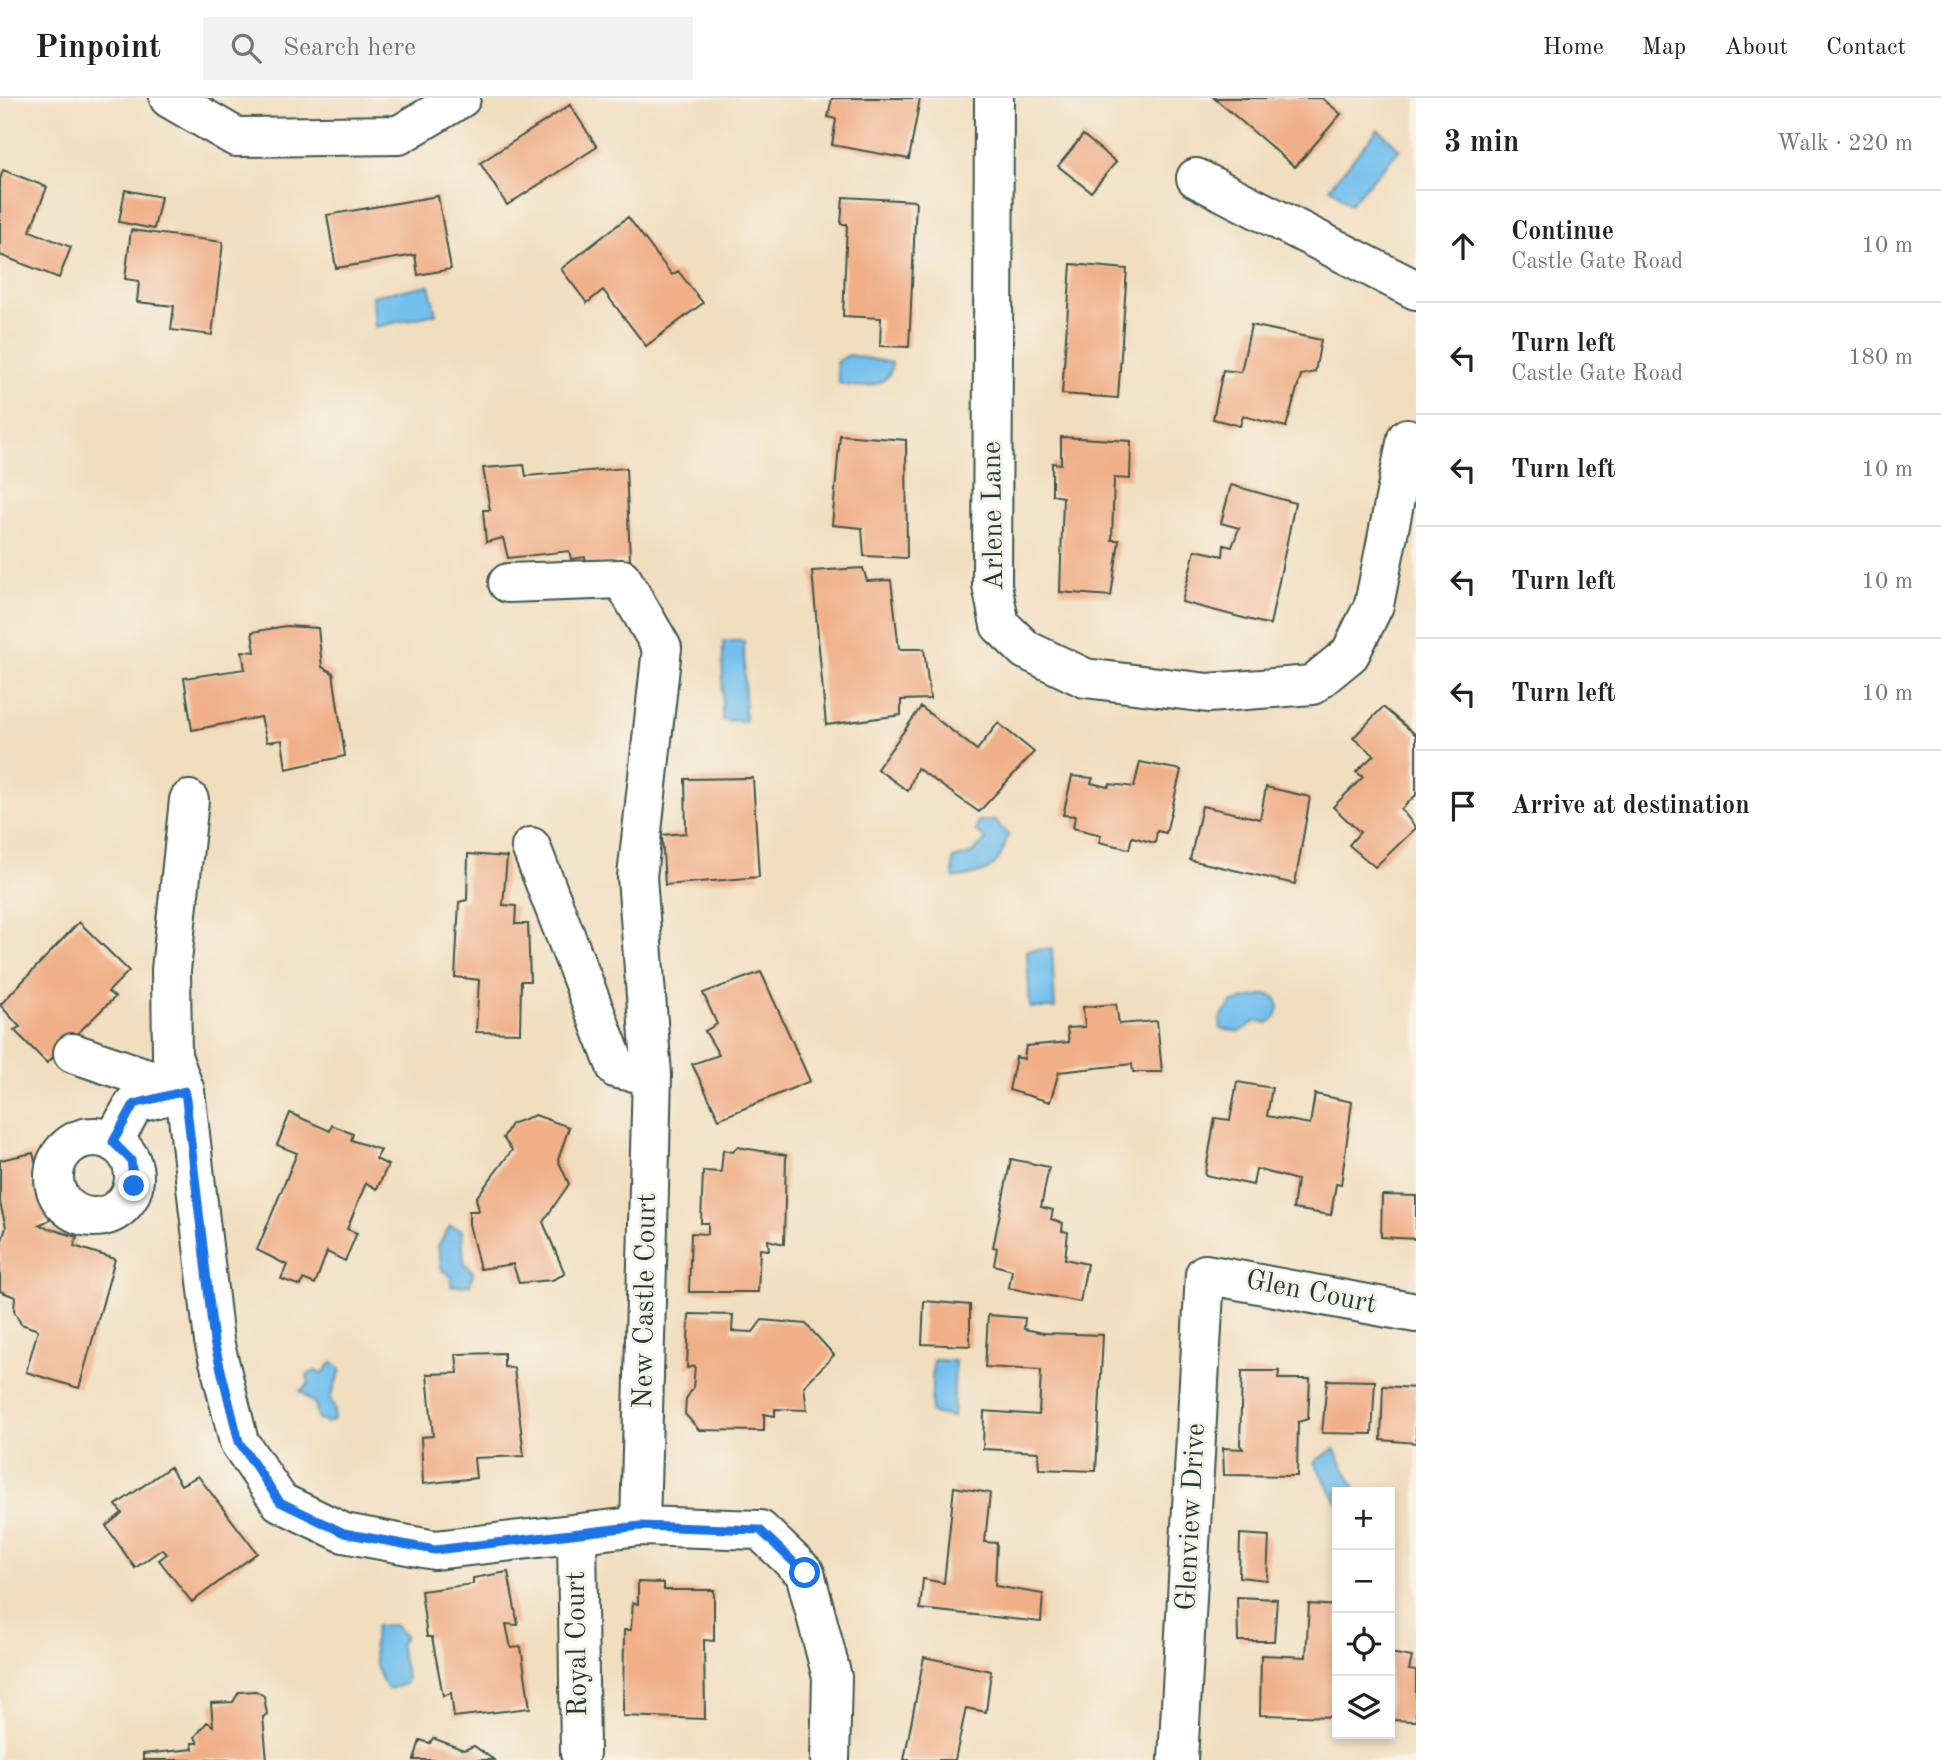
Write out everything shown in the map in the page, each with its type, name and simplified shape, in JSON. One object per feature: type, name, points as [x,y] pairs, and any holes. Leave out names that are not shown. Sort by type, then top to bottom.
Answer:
[{"type":"street","points":[[169,98],[236,137],[398,135],[461,98]]},
{"type":"street","name":"Arlene Lane","points":[[994,98],[992,585],[1000,625],[1026,650],[1085,678],[1099,680],[1208,693],[1312,685],[1350,653],[1374,605],[1407,438]]},
{"type":"street","points":[[1196,178],[1416,290]]},
{"type":"street","name":"New Castle Court","points":[[508,583],[622,579],[662,648],[637,877],[652,1075],[640,1526]]},
{"type":"street","points":[[189,800],[171,970],[172,1056],[185,1091],[214,1342],[239,1442],[280,1502],[344,1533],[435,1550],[640,1526],[760,1530],[805,1573],[832,1677],[830,1760]]},
{"type":"street","points":[[531,847],[617,1069],[652,1075]]},
{"type":"street","points":[[73,1053],[185,1091]]},
{"type":"street","points":[[113,1142],[134,1104],[185,1091]]},
{"type":"street","name":"Glen Court","points":[[1205,1273],[1416,1313]]},
{"type":"street","name":"Glenview Drive","points":[[1178,1760],[1205,1273]]},
{"type":"street","name":"Royal Court","points":[[576,1535],[580,1753]]},
{"type":"water","points":[[1378,129],[1400,149],[1350,204],[1330,187]]},
{"type":"water","points":[[429,285],[436,314],[375,327],[372,296]]},
{"type":"water","points":[[849,355],[892,363],[890,372],[886,378],[872,385],[839,383],[836,362]]},
{"type":"water","points":[[723,641],[744,641],[745,721],[722,720]]},
{"type":"water","points":[[978,821],[995,821],[1008,834],[1005,846],[991,868],[953,878],[953,859],[971,854],[986,840],[976,831]]},
{"type":"water","points":[[1052,949],[1055,1008],[1030,1008],[1027,950]]},
{"type":"water","points":[[1267,994],[1276,998],[1279,1006],[1276,1017],[1268,1023],[1256,1021],[1240,1032],[1221,1029],[1220,1018],[1233,1002]]},
{"type":"water","points":[[450,1226],[462,1230],[464,1262],[473,1272],[470,1285],[451,1286],[451,1277],[442,1270],[438,1246]]},
{"type":"water","points":[[933,1360],[955,1361],[953,1417],[931,1413]]},
{"type":"water","points":[[332,1362],[341,1369],[330,1399],[335,1410],[333,1421],[326,1423],[318,1419],[316,1405],[300,1391],[309,1384],[307,1375],[315,1371],[323,1373]]},
{"type":"water","points":[[1334,1449],[1354,1487],[1332,1487],[1332,1493],[1314,1462]]},
{"type":"water","points":[[394,1625],[405,1636],[399,1644],[407,1678],[405,1684],[388,1689],[377,1667],[375,1634],[376,1626]]},
{"type":"building","points":[[832,98],[920,98],[909,159],[832,145],[836,119],[828,117]]},
{"type":"building","points":[[1214,98],[1322,98],[1341,114],[1295,167]]},
{"type":"building","points":[[570,105],[597,147],[507,205],[480,163]]},
{"type":"building","points":[[1083,135],[1116,162],[1091,192],[1058,166]]},
{"type":"building","points":[[3,170],[47,187],[30,231],[71,247],[59,278],[0,255],[0,179]]},
{"type":"building","points":[[125,190],[161,197],[154,229],[119,222]]},
{"type":"building","points":[[438,196],[451,269],[418,275],[415,255],[336,268],[327,215]]},
{"type":"building","points":[[843,197],[916,201],[909,347],[880,346],[881,318],[843,316],[847,224],[841,224]]},
{"type":"building","points":[[628,217],[672,275],[678,271],[703,303],[646,346],[603,290],[587,303],[561,269]]},
{"type":"building","points":[[131,230],[223,242],[212,335],[171,330],[174,306],[137,302],[139,281],[125,279]]},
{"type":"building","points":[[1071,264],[1127,269],[1118,398],[1062,394]]},
{"type":"building","points":[[1251,325],[1321,340],[1315,372],[1301,375],[1286,427],[1243,416],[1240,426],[1213,419],[1223,370],[1241,372]]},
{"type":"building","points":[[840,435],[906,440],[907,558],[864,556],[862,528],[832,525]]},
{"type":"building","points":[[1061,437],[1131,441],[1130,479],[1114,478],[1112,540],[1119,540],[1111,596],[1060,592],[1063,497],[1052,495],[1052,463],[1061,464]]},
{"type":"building","points":[[524,465],[526,476],[626,468],[630,560],[587,565],[585,557],[571,559],[569,551],[508,558],[503,538],[486,542],[483,510],[490,510],[483,468]]},
{"type":"building","points":[[1231,485],[1295,503],[1270,625],[1182,602],[1195,550],[1223,556],[1224,545],[1232,547],[1239,528],[1221,523]]},
{"type":"building","points":[[863,568],[867,581],[891,580],[899,649],[924,649],[930,699],[901,700],[901,715],[826,725],[812,571]]},
{"type":"building","points":[[286,626],[318,628],[322,667],[333,673],[345,756],[286,769],[282,740],[267,742],[261,717],[192,730],[184,678],[245,669],[242,651],[255,652],[252,632]]},
{"type":"building","points":[[921,707],[977,750],[998,723],[1034,752],[979,812],[917,768],[908,791],[877,769]]},
{"type":"building","points":[[1383,707],[1416,735],[1416,795],[1401,809],[1416,828],[1375,867],[1349,845],[1360,832],[1333,807],[1363,777],[1356,772],[1374,755],[1353,738]]},
{"type":"building","points":[[1140,762],[1181,770],[1166,833],[1157,831],[1155,843],[1132,837],[1129,849],[1099,842],[1101,835],[1073,828],[1075,816],[1063,815],[1072,776],[1093,778],[1091,783],[1108,787],[1110,784],[1134,787]]},
{"type":"building","points":[[753,778],[759,877],[665,885],[662,835],[686,833],[685,779]]},
{"type":"building","points":[[1266,787],[1310,797],[1295,884],[1190,860],[1202,806],[1260,819]]},
{"type":"building","points":[[468,854],[507,857],[503,905],[516,906],[515,924],[528,924],[530,981],[521,981],[520,1033],[476,1032],[479,980],[455,977],[459,902],[467,900]]},
{"type":"building","points":[[79,922],[129,971],[108,992],[115,997],[47,1063],[14,1030],[20,1027],[0,1005]]},
{"type":"building","points":[[761,972],[810,1081],[719,1119],[692,1064],[719,1055],[705,1031],[717,1024],[703,993]]},
{"type":"building","points":[[1116,1004],[1119,1024],[1157,1021],[1162,1072],[1133,1072],[1132,1064],[1059,1072],[1050,1102],[1009,1090],[1016,1057],[1024,1059],[1026,1046],[1069,1042],[1067,1028],[1085,1027],[1083,1007]]},
{"type":"building","points":[[1237,1082],[1272,1088],[1267,1116],[1310,1124],[1315,1094],[1352,1102],[1341,1185],[1336,1184],[1331,1215],[1293,1209],[1297,1180],[1256,1169],[1253,1185],[1205,1175],[1215,1118],[1230,1120]]},
{"type":"building","points":[[290,1113],[330,1131],[332,1125],[353,1134],[351,1140],[381,1150],[376,1159],[388,1165],[377,1189],[366,1183],[347,1229],[357,1233],[345,1261],[327,1252],[315,1284],[303,1279],[301,1286],[281,1279],[287,1265],[257,1250],[297,1153],[277,1145]]},
{"type":"building","points":[[535,1115],[569,1127],[558,1160],[569,1184],[543,1222],[565,1274],[552,1280],[519,1283],[513,1264],[480,1269],[469,1224],[469,1211],[479,1211],[476,1198],[512,1150],[503,1138],[511,1124]]},
{"type":"building","points":[[737,1147],[786,1155],[784,1244],[768,1240],[769,1250],[760,1249],[758,1292],[689,1292],[691,1233],[708,1234],[708,1223],[701,1223],[703,1171],[721,1172],[723,1150],[733,1152]]},
{"type":"building","points":[[33,1153],[50,1220],[38,1225],[77,1237],[74,1246],[115,1259],[79,1388],[26,1372],[38,1330],[21,1324],[14,1311],[15,1297],[0,1291],[0,1247],[6,1227],[0,1203],[0,1160]]},
{"type":"building","points":[[1011,1159],[1049,1167],[1041,1207],[1053,1210],[1051,1219],[1063,1223],[1062,1231],[1068,1232],[1065,1259],[1087,1264],[1080,1302],[1009,1288],[1012,1270],[994,1265],[997,1248],[993,1247]]},
{"type":"building","points":[[1382,1195],[1416,1196],[1416,1239],[1381,1237]]},
{"type":"building","points":[[924,1301],[970,1305],[970,1346],[922,1344]]},
{"type":"building","points":[[689,1314],[733,1315],[732,1331],[753,1332],[762,1320],[806,1324],[834,1355],[804,1386],[807,1410],[775,1409],[775,1416],[764,1414],[764,1431],[699,1430],[685,1414],[686,1399],[693,1388],[695,1366],[687,1368]]},
{"type":"building","points":[[988,1315],[1025,1318],[1024,1329],[1044,1333],[1103,1335],[1096,1471],[1039,1469],[1038,1452],[983,1449],[984,1411],[1039,1415],[1041,1370],[985,1367]]},
{"type":"building","points":[[504,1353],[504,1367],[514,1368],[524,1456],[474,1458],[476,1478],[423,1484],[421,1437],[433,1436],[427,1374],[458,1373],[456,1354]]},
{"type":"building","points":[[1242,1371],[1279,1371],[1278,1379],[1310,1379],[1308,1419],[1298,1422],[1297,1476],[1224,1475],[1223,1448],[1243,1449],[1240,1445]]},
{"type":"building","points":[[1327,1380],[1375,1381],[1372,1434],[1322,1433]]},
{"type":"building","points":[[1383,1386],[1416,1388],[1416,1443],[1381,1440]]},
{"type":"building","points":[[170,1467],[181,1485],[198,1476],[257,1553],[192,1602],[159,1560],[167,1554],[162,1549],[135,1568],[106,1526],[122,1513],[116,1505]]},
{"type":"building","points":[[954,1487],[990,1493],[985,1542],[997,1543],[995,1586],[1043,1594],[1041,1622],[920,1609],[923,1579],[944,1583]]},
{"type":"building","points":[[1240,1534],[1269,1536],[1267,1580],[1239,1577]]},
{"type":"building","points":[[508,1572],[518,1625],[506,1624],[511,1648],[521,1647],[530,1708],[454,1717],[451,1693],[443,1696],[432,1637],[427,1637],[421,1591],[473,1584],[473,1578]]},
{"type":"building","points":[[638,1582],[664,1583],[664,1590],[714,1590],[714,1641],[704,1640],[705,1719],[623,1716],[624,1630],[631,1630],[633,1602],[638,1604]]},
{"type":"building","points":[[1237,1597],[1277,1599],[1274,1641],[1238,1641]]},
{"type":"building","points":[[1309,1604],[1332,1606],[1332,1717],[1260,1715],[1261,1655],[1306,1657]]},
{"type":"building","points":[[1395,1654],[1412,1657],[1409,1670],[1416,1671],[1416,1721],[1395,1720]]},
{"type":"building","points":[[924,1657],[991,1671],[986,1712],[966,1708],[955,1760],[904,1760]]},
{"type":"building","points":[[256,1691],[264,1696],[267,1714],[263,1717],[267,1760],[143,1760],[143,1754],[193,1749],[192,1743],[198,1743],[195,1737],[207,1722],[213,1726],[211,1703],[233,1702],[239,1692]]},
{"type":"building","points":[[433,1738],[464,1750],[474,1746],[494,1760],[414,1760],[420,1740],[430,1743]]},
{"type":"route","points":[[134,1186],[131,1160],[113,1142],[134,1104],[185,1091],[214,1342],[239,1442],[280,1502],[344,1533],[435,1550],[640,1526],[760,1530],[805,1573]]}]
